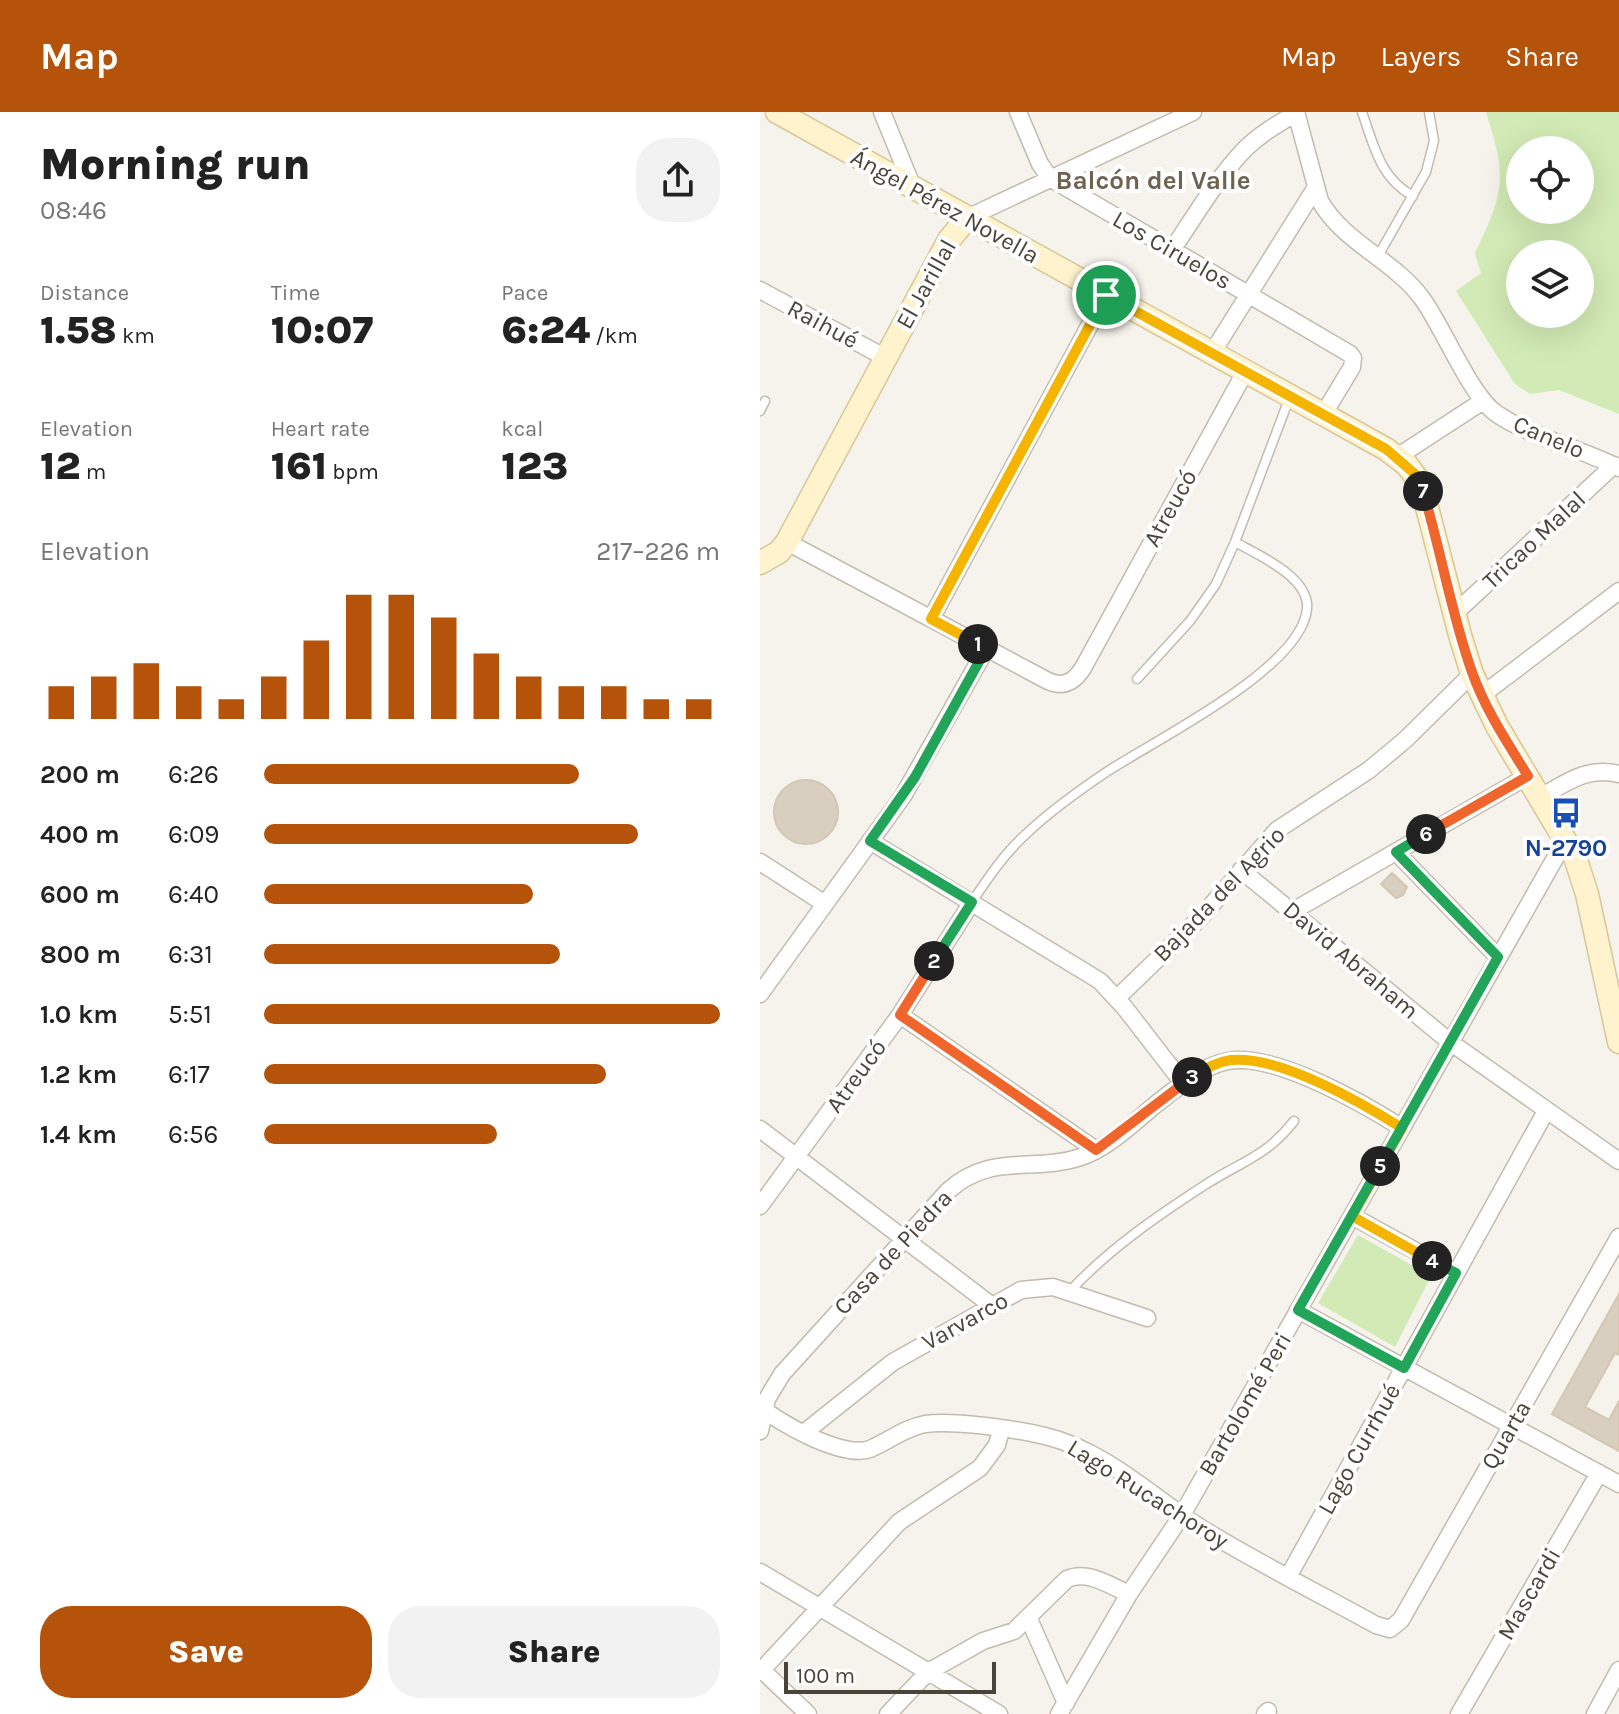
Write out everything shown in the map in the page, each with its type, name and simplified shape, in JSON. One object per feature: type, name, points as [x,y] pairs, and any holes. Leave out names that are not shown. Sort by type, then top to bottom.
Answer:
[{"type":"main road","name":"Ángel Pérez Novella","points":[[777,112],[1323,415],[1397,457],[1415,474],[1421,484],[1472,674],[1566,839],[1582,875],[1616,1008],[1619,1042]]},
{"type":"main road","name":"El Jarillal","points":[[760,563],[779,552],[787,542],[949,240],[967,218]]},
{"type":"street","points":[[882,112],[913,188]]},
{"type":"street","points":[[1018,112],[1040,164],[1050,178]]},
{"type":"street","name":"El Jarillal","points":[[967,218],[1165,118],[1193,112]]},
{"type":"street","points":[[1172,250],[1245,149],[1296,112],[1316,187],[1327,213],[1408,281],[1421,297],[1483,401],[1397,457]]},
{"type":"street","name":"Los Ciruelos","points":[[1050,178],[1350,354],[1353,362],[1323,415]]},
{"type":"street","points":[[1212,353],[1316,187]]},
{"type":"street","name":"Raihué","points":[[760,290],[886,358]]},
{"type":"street","points":[[931,619],[1106,295]]},
{"type":"street","name":"Atreucó","points":[[986,649],[1054,684],[1068,683],[1083,668],[1245,372]]},
{"type":"street","name":"Canelo","points":[[1483,401],[1507,419],[1617,467]]},
{"type":"street","name":"Tricao Malal","points":[[1454,614],[1617,467]]},
{"type":"street","points":[[760,994],[915,777],[986,649],[787,542]]},
{"type":"street","points":[[1482,695],[1619,593]]},
{"type":"street","name":"Bajada del Agrio","points":[[1117,998],[1201,917],[1277,830],[1387,756],[1472,674]]},
{"type":"street","points":[[1541,797],[1586,772],[1619,774]]},
{"type":"street","points":[[1293,911],[1528,776]]},
{"type":"street","name":"Bartolomé Peri","points":[[1062,1708],[1129,1594],[1182,1515],[1566,839]]},
{"type":"street","points":[[870,841],[1088,973],[1117,998],[1183,1083]]},
{"type":"street","points":[[1396,852],[1498,957]]},
{"type":"street","points":[[760,862],[825,904]]},
{"type":"street","name":"David Abraham","points":[[1241,870],[1450,1042],[1619,1161]]},
{"type":"street","name":"Atreucó","points":[[760,1206],[900,1015],[972,902]]},
{"type":"street","points":[[900,1015],[1096,1150]]},
{"type":"street","name":"Casa de Piedra","points":[[760,1431],[762,1408],[782,1374],[903,1238],[961,1179],[992,1167],[1067,1160],[1096,1150],[1183,1083],[1214,1064],[1230,1060],[1253,1062],[1288,1072],[1345,1093],[1402,1128]]},
{"type":"street","name":"Lago Currhué","points":[[1288,1577],[1546,1111]]},
{"type":"street","points":[[760,1129],[991,1305]]},
{"type":"street","points":[[1352,1216],[1456,1273]]},
{"type":"street","name":"Quarta","points":[[1390,1629],[1401,1620],[1619,1237]]},
{"type":"street","name":"Varvarco","points":[[805,1432],[893,1362],[1021,1290],[1037,1286],[1070,1291],[1147,1318]]},
{"type":"street","points":[[1298,1310],[1619,1484]]},
{"type":"street","name":"Lago Rucachoroy","points":[[762,1408],[839,1449],[860,1452],[911,1427],[941,1423],[1042,1435],[1079,1448],[1182,1515],[1288,1577],[1376,1625],[1390,1629]]},
{"type":"street","points":[[808,1714],[761,1671],[899,1522],[980,1468],[997,1445],[1001,1430]]},
{"type":"street","name":"Mascardi","points":[[1459,1714],[1599,1473]]},
{"type":"street","points":[[760,1572],[999,1714]]},
{"type":"street","points":[[888,1714],[928,1672],[983,1641],[1014,1631],[1067,1579],[1078,1574],[1089,1576],[1129,1594]]},
{"type":"street","points":[[1029,1619],[1062,1708]]},
{"type":"street","points":[[1595,1714],[1619,1670]]},
{"type":"lane","points":[[1362,112],[1383,169],[1390,180],[1413,196]]},
{"type":"lane","points":[[1378,256],[1413,196],[1431,157],[1434,141],[1429,112]]},
{"type":"lane","points":[[1137,679],[1204,603],[1225,566],[1289,396]]},
{"type":"lane","points":[[760,411],[765,401]]},
{"type":"lane","points":[[972,902],[1026,833],[1107,772],[1255,678],[1289,646],[1302,625],[1307,608],[1304,594],[1292,577],[1235,542]]},
{"type":"lane","points":[[1070,1291],[1090,1269],[1116,1248],[1206,1184],[1267,1150],[1294,1121]]},
{"type":"green space","points":[[1486,112],[1619,112],[1619,414],[1559,390],[1530,394],[1515,384],[1456,291],[1481,273],[1475,253],[1497,198],[1500,169]]},
{"type":"green space","points":[[1358,1235],[1431,1276],[1395,1347],[1318,1303]]},
{"type":"building","points":[[806,780],[829,789],[838,812],[829,835],[806,844],[783,835],[774,812],[783,789]]},
{"type":"building","points":[[1392,873],[1407,887],[1403,895],[1396,898],[1381,884]]},
{"type":"building","points":[[1619,1294],[1619,1355],[1615,1353],[1585,1407],[1609,1420],[1619,1401],[1619,1451],[1552,1414]]},
{"type":"place","name":"N-2790","points":[[1566,813]]},
{"type":"district","name":"Balcón del Valle","points":[[1153,180]]},
{"type":"route","points":[[1106,295],[931,619],[986,649],[915,777],[870,841],[972,902],[900,1015],[1096,1150],[1183,1083],[1214,1064],[1230,1060],[1260,1063],[1318,1082],[1345,1093],[1367,1106],[1402,1128],[1352,1216],[1456,1273],[1404,1368],[1298,1310],[1352,1216],[1498,957],[1396,852],[1528,776],[1488,710],[1472,674],[1425,496],[1415,474],[1386,449],[1106,295]]}]
